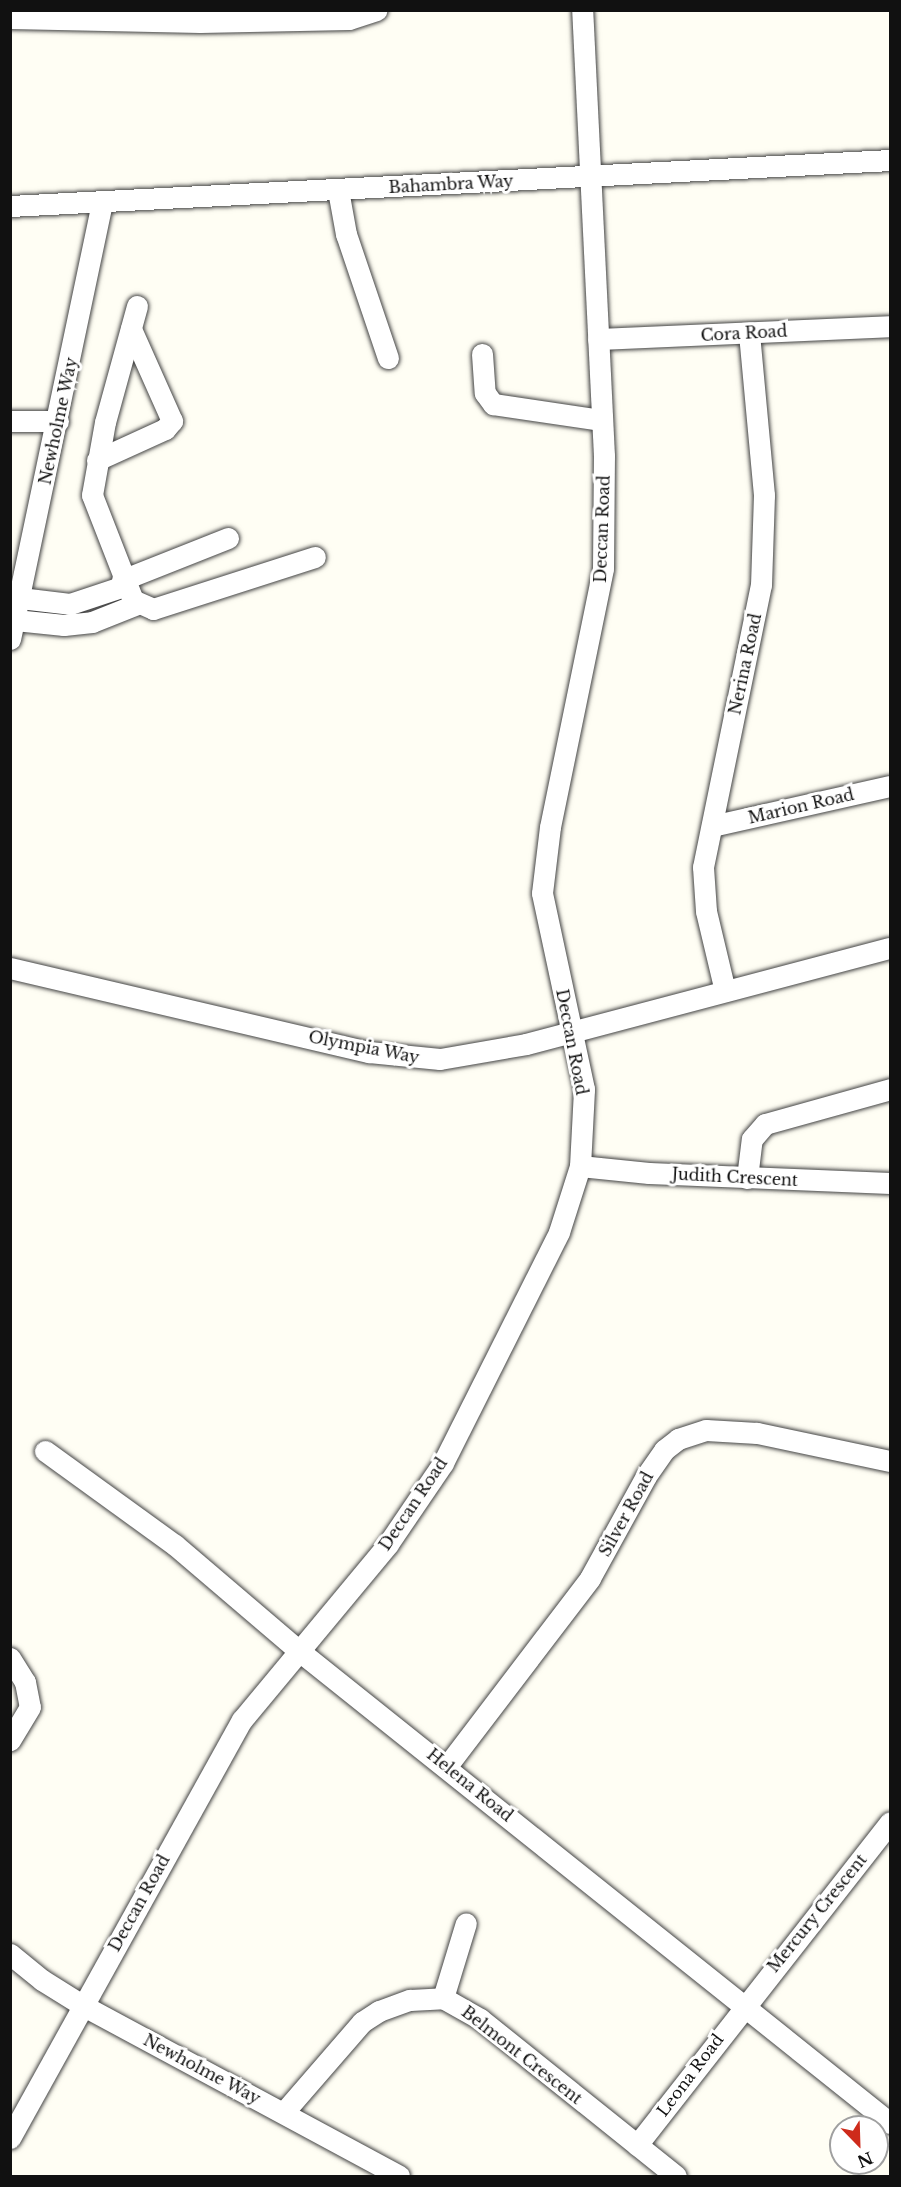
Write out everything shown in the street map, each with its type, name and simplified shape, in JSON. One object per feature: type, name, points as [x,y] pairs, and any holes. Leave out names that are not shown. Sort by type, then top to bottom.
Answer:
[{"type":"street","points":[[10,18],[200,22],[349,19],[377,10]]},
{"type":"street","name":"Deccan Road","points":[[10,2138],[242,1720],[388,1544],[419,1501],[474,1404],[559,1232],[580,1166],[584,1089],[542,893],[550,827],[603,568],[602,420],[592,177],[582,10]]},
{"type":"street","name":"Bahambra Way","points":[[10,206],[891,160]]},
{"type":"street","points":[[338,190],[346,234],[388,358]]},
{"type":"street","name":"Newholme Way","points":[[13,630],[102,202]]},
{"type":"street","points":[[137,306],[97,460],[92,495],[123,583],[137,604],[153,609],[315,557]]},
{"type":"street","name":"Cora Road","points":[[598,339],[891,326]]},
{"type":"street","points":[[97,460],[165,429],[172,421],[131,328]]},
{"type":"street","name":"Nerina Road","points":[[725,991],[703,885],[705,850],[712,826],[762,574],[764,495],[749,333]]},
{"type":"street","points":[[482,354],[485,393],[493,404],[602,420]]},
{"type":"street","points":[[10,421],[58,421]]},
{"type":"street","points":[[20,598],[70,604],[228,538]]},
{"type":"street","points":[[13,630],[92,622],[137,604]]},
{"type":"street","name":"Marion Road","points":[[712,826],[891,786]]},
{"type":"street","name":"Olympia Way","points":[[10,968],[415,1059],[484,1053],[891,948]]},
{"type":"street","points":[[747,1178],[752,1139],[765,1124],[891,1089]]},
{"type":"street","name":"Judith Crescent","points":[[580,1166],[747,1178],[891,1183]]},
{"type":"street","name":"Silver Road","points":[[447,1766],[590,1578],[646,1476],[678,1439],[706,1430],[758,1433],[891,1461]]},
{"type":"street","name":"Helena Road","points":[[45,1451],[175,1545],[298,1650],[447,1766],[891,2123]]},
{"type":"street","points":[[10,1658],[25,1682],[30,1707],[10,1740]]},
{"type":"street","name":"Mercury Crescent","points":[[743,2005],[891,1822]]},
{"type":"street","points":[[443,1998],[466,1923]]},
{"type":"street","name":"Newholme Way","points":[[10,1954],[42,1980],[82,2005],[399,2176]]},
{"type":"street","name":"Belmont Crescent","points":[[284,2112],[362,2022],[379,2010],[410,2000],[443,1998],[480,2019],[676,2176]]},
{"type":"street","name":"Leona Road","points":[[637,2145],[743,2005]]}]
